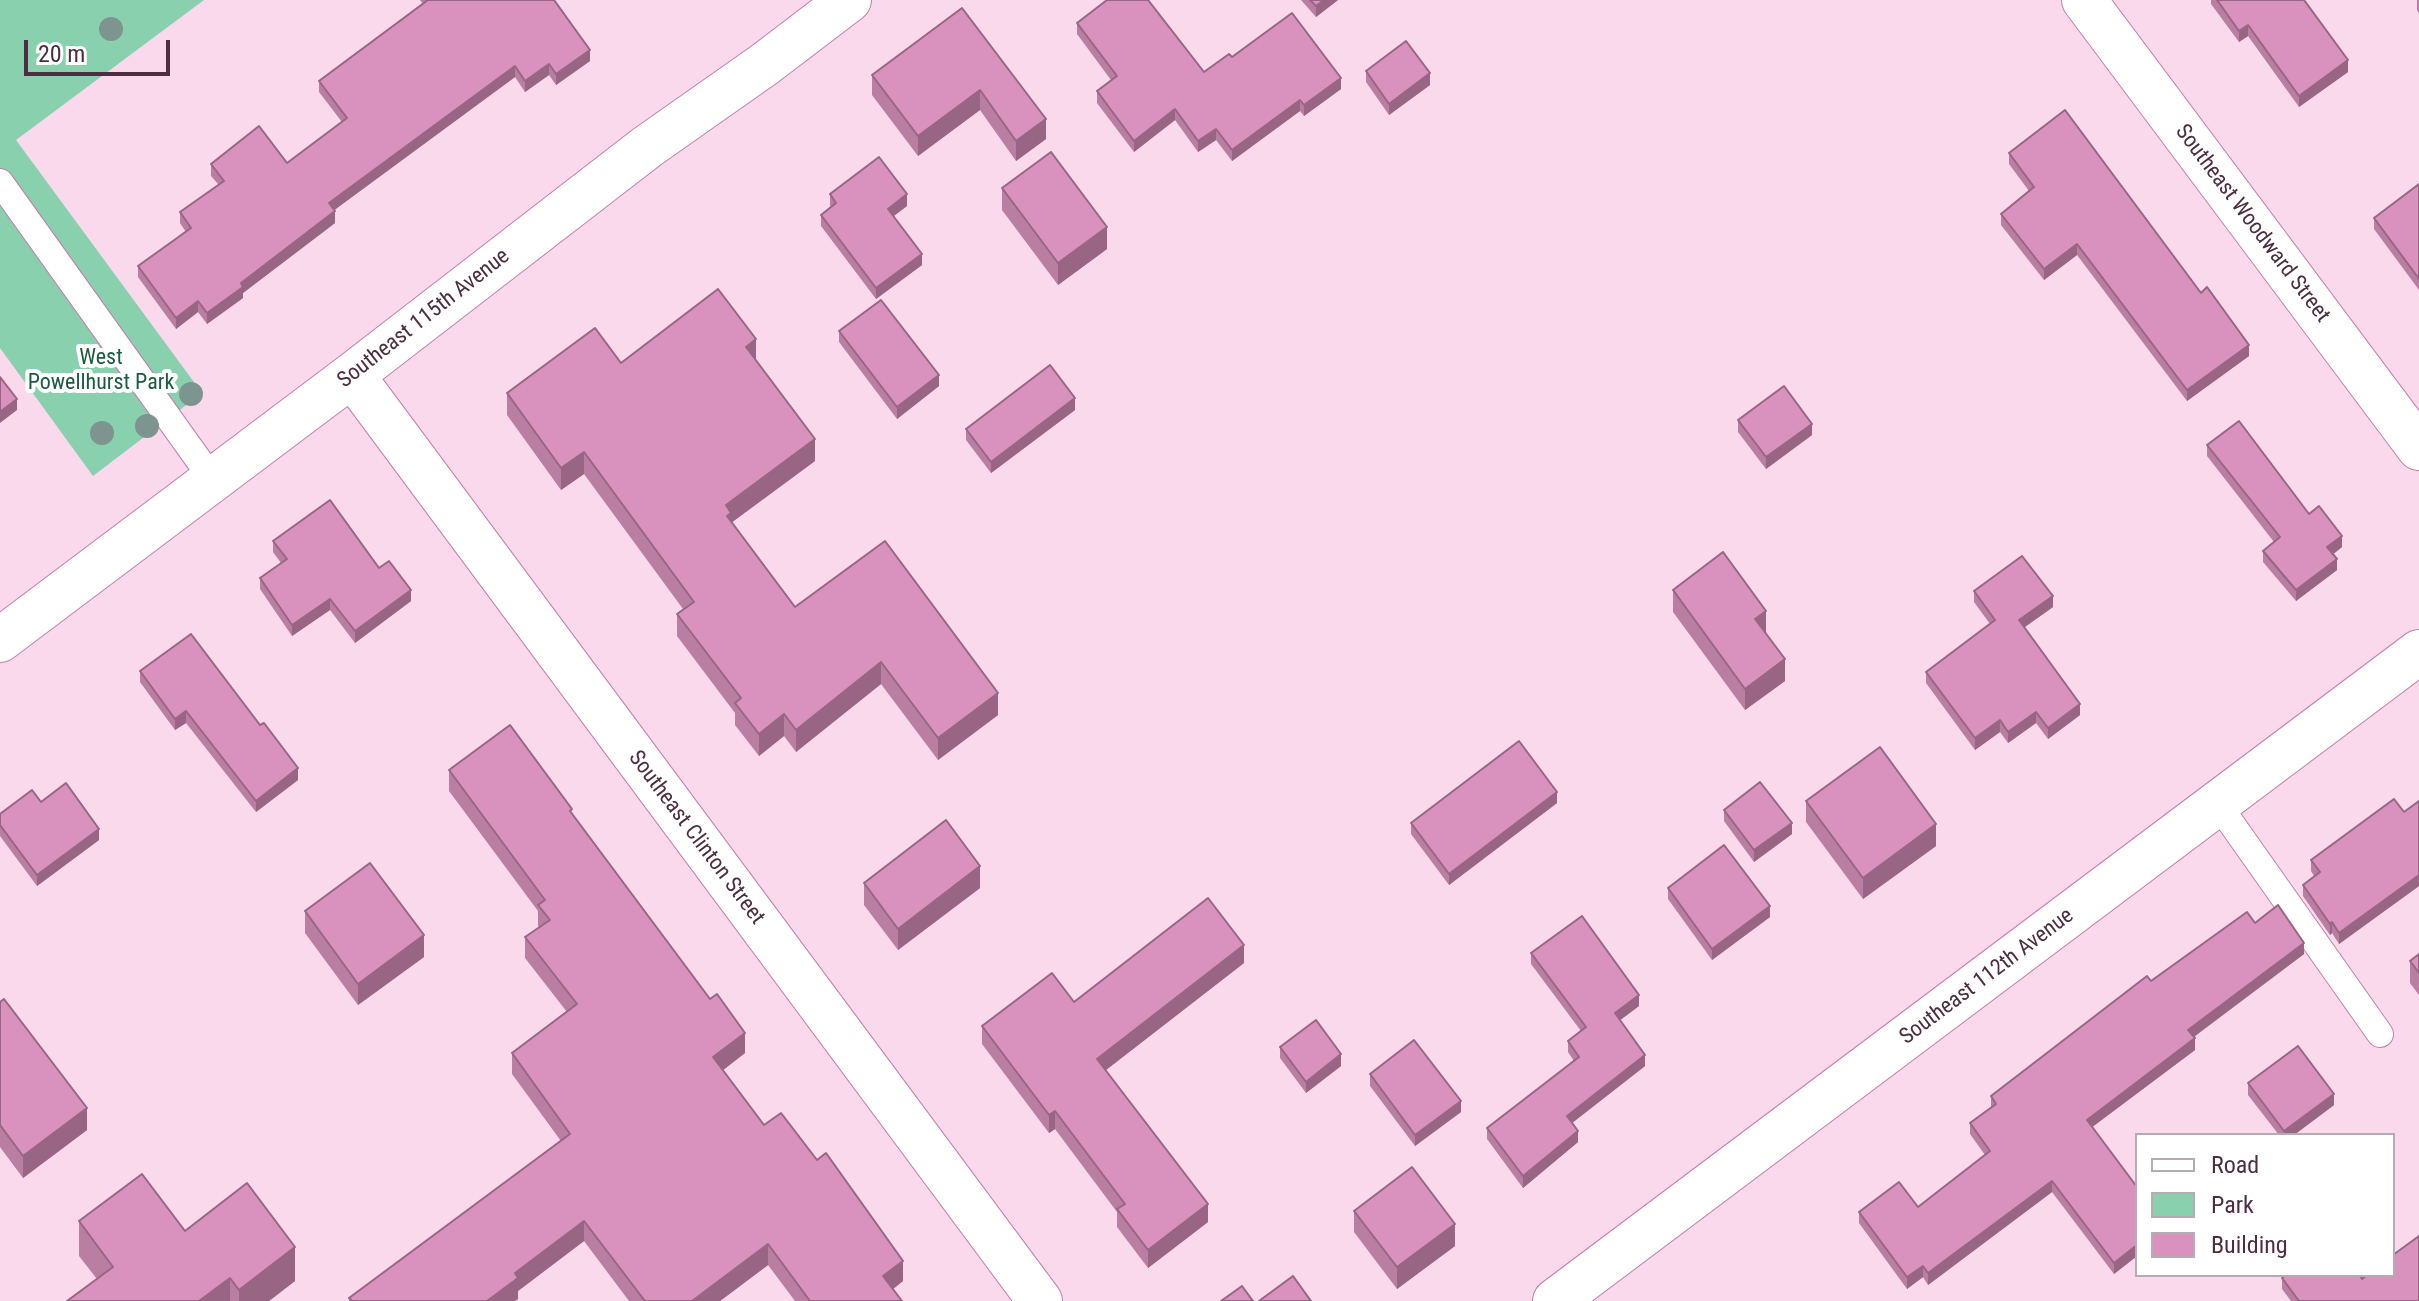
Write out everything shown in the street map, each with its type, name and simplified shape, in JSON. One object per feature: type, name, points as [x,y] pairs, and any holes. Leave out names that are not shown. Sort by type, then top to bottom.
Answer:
[{"type":"street","name":"Southeast 115th Avenue","points":[[0,640],[352,375],[647,147],[849,0]]},
{"type":"street","name":"Southeast Woodward Street","points":[[2084,0],[2419,448]]},
{"type":"street","name":"Southeast Clinton Street","points":[[352,375],[1040,1301]]},
{"type":"street","name":"Southeast 112th Avenue","points":[[1555,1301],[2419,652]]},
{"type":"lane","points":[[0,182],[213,480]]},
{"type":"lane","points":[[2217,803],[2380,1034]]},
{"type":"green space","name":"West Powellhurst Park","points":[[0,0],[204,0],[16,140],[202,393],[93,476],[0,348]]},
{"type":"building","points":[[428,0],[554,0],[590,50],[556,74],[549,64],[525,81],[515,66],[329,203],[335,211],[241,283],[243,287],[207,313],[198,301],[176,318],[138,266],[191,228],[180,212],[224,181],[211,164],[259,126],[287,163],[347,118],[319,81]]},
{"type":"building","points":[[1107,0],[1148,0],[1204,72],[1229,54],[1232,57],[1292,13],[1341,78],[1304,105],[1300,100],[1232,150],[1216,129],[1198,141],[1175,109],[1134,141],[1097,91],[1117,76],[1077,23]]},
{"type":"building","points":[[1310,0],[1324,0],[1316,6]]},
{"type":"building","points":[[2217,0],[2304,0],[2348,60],[2299,96],[2248,25],[2239,31]]},
{"type":"building","points":[[962,8],[1046,119],[1016,141],[980,90],[918,136],[872,75]]},
{"type":"building","points":[[1406,41],[1430,73],[1389,104],[1366,71]]},
{"type":"building","points":[[2065,110],[2201,293],[2207,287],[2249,345],[2187,390],[2077,244],[2044,269],[2001,214],[2034,187],[2009,153]]},
{"type":"building","points":[[1051,152],[1107,227],[1058,263],[1002,188]]},
{"type":"building","points":[[879,157],[907,194],[888,209],[922,254],[876,288],[821,215],[836,203],[830,194]]},
{"type":"building","points":[[2419,184],[2419,279],[2374,218]]},
{"type":"building","points":[[718,289],[756,339],[746,347],[815,439],[726,505],[731,513],[727,516],[795,607],[885,541],[998,693],[938,738],[881,662],[796,730],[784,714],[759,734],[735,703],[741,698],[677,614],[694,602],[584,452],[561,468],[507,393],[595,328],[621,363]]},
{"type":"building","points":[[881,300],[939,375],[897,407],[839,331]]},
{"type":"building","points":[[1050,365],[1075,398],[991,462],[966,429]]},
{"type":"building","points":[[0,377],[17,399],[0,412]]},
{"type":"building","points":[[1784,386],[1812,424],[1766,457],[1738,420]]},
{"type":"building","points":[[2239,421],[2309,514],[2319,506],[2342,536],[2327,547],[2337,559],[2296,590],[2263,551],[2280,537],[2207,445]]},
{"type":"building","points":[[330,500],[379,568],[389,561],[411,590],[355,631],[330,599],[292,625],[260,578],[287,559],[273,541]]},
{"type":"building","points":[[1723,552],[1766,611],[1755,619],[1785,659],[1745,689],[1673,590]]},
{"type":"building","points":[[2022,556],[2053,596],[2019,620],[2080,704],[2048,728],[2036,712],[2008,732],[2000,720],[1975,738],[1926,672],[1995,620],[1974,591]]},
{"type":"building","points":[[191,634],[260,725],[264,723],[298,768],[256,801],[186,711],[175,719],[140,671]]},
{"type":"building","points":[[510,725],[710,999],[717,994],[745,1033],[713,1057],[764,1125],[781,1113],[817,1160],[826,1153],[903,1261],[883,1276],[902,1301],[810,1301],[768,1244],[692,1301],[645,1301],[584,1221],[515,1273],[518,1278],[487,1301],[352,1301],[349,1298],[570,1134],[512,1053],[577,1004],[525,937],[550,920],[538,905],[545,900],[449,770]]},
{"type":"building","points":[[1519,741],[1557,792],[1449,874],[1411,823]]},
{"type":"building","points":[[1880,747],[1936,824],[1863,878],[1806,801]]},
{"type":"building","points":[[1760,782],[1792,823],[1754,850],[1724,810]]},
{"type":"building","points":[[66,783],[99,829],[37,875],[0,825],[0,814],[32,790],[41,802]]},
{"type":"building","points":[[2394,799],[2404,812],[2419,801],[2419,875],[2339,933],[2303,885],[2320,872],[2311,860]]},
{"type":"building","points":[[946,820],[980,866],[898,929],[864,883]]},
{"type":"building","points":[[1724,845],[1770,906],[1712,949],[1668,888]]},
{"type":"building","points":[[370,863],[424,935],[358,984],[305,911]]},
{"type":"building","points":[[1208,898],[1244,945],[1097,1059],[1208,1204],[1148,1250],[1117,1209],[1125,1204],[1055,1111],[1049,1115],[982,1026],[1052,973],[1074,1002]]},
{"type":"building","points":[[2278,905],[2304,943],[2188,1030],[2195,1038],[2087,1120],[2135,1184],[2135,1247],[2114,1263],[2052,1181],[1928,1273],[1923,1266],[1907,1277],[1859,1212],[1899,1182],[1918,1207],[1990,1151],[1970,1123],[1996,1104],[1991,1096],[2147,976],[2151,981],[2247,912],[2255,923]]},
{"type":"building","points":[[1582,916],[1639,995],[1615,1013],[1645,1055],[1567,1116],[1578,1131],[1523,1176],[1487,1128],[1579,1057],[1568,1041],[1586,1027],[1531,953]]},
{"type":"building","points":[[2419,954],[2419,973],[2410,961]]},
{"type":"building","points":[[4,999],[87,1108],[23,1156],[0,1125],[0,1002]]},
{"type":"building","points":[[1316,1020],[1341,1054],[1306,1082],[1280,1047]]},
{"type":"building","points":[[1414,1040],[1461,1101],[1415,1135],[1370,1074]]},
{"type":"building","points":[[2298,1046],[2334,1094],[2284,1131],[2248,1083]]},
{"type":"building","points":[[1412,1167],[1455,1224],[1397,1267],[1354,1211]]},
{"type":"building","points":[[142,1174],[185,1231],[247,1183],[295,1247],[239,1290],[230,1278],[199,1301],[67,1301],[113,1267],[79,1221]]},
{"type":"building","points":[[2419,1236],[2419,1301],[2299,1301],[2282,1278],[2395,1277],[2395,1254]]},
{"type":"building","points":[[1293,1276],[1311,1301],[1259,1301]]},
{"type":"building","points":[[1242,1286],[1253,1301],[1221,1301]]}]
